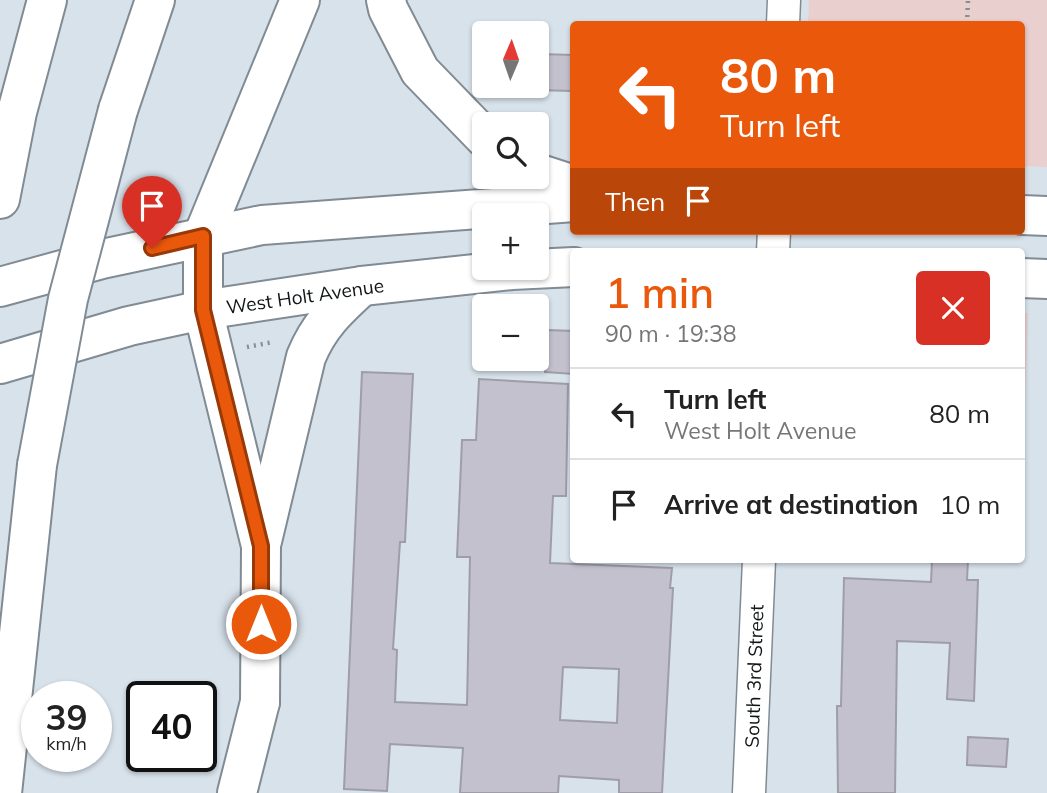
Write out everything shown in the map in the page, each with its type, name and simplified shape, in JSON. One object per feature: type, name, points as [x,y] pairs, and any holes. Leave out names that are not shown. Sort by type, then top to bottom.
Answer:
[{"type":"main road","points":[[0,199],[17,112],[47,0]]},
{"type":"main road","points":[[2,793],[37,465],[68,299],[118,110],[155,0]]},
{"type":"main road","points":[[261,546],[203,310],[203,236],[300,0]]},
{"type":"main road","points":[[386,0],[420,71],[472,125]]},
{"type":"main road","points":[[549,177],[570,184]]},
{"type":"main road","points":[[0,287],[102,259],[262,225],[570,202]]},
{"type":"main road","points":[[1025,215],[1047,216]]},
{"type":"main road","name":"West Holt Avenue","points":[[0,364],[129,326],[203,310],[362,286],[512,270],[570,267]]},
{"type":"main road","points":[[1025,278],[1047,279]]},
{"type":"main road","points":[[237,793],[260,702],[261,546],[306,357],[331,314],[362,286]]},
{"type":"street","points":[[783,21],[784,0]]},
{"type":"street","name":"South 3rd Street","points":[[749,793],[759,563]]},
{"type":"street","points":[[258,793],[260,702]]},
{"type":"path","points":[[967,21],[968,0]]},
{"type":"path","points":[[243,348],[281,341]]},
{"type":"shaded area","points":[[809,0],[1047,0],[1047,167],[1025,166],[1025,21],[808,21]]},
{"type":"shaded area","points":[[1025,313],[1028,313],[1025,396]]},
{"type":"building","points":[[550,54],[570,55],[570,91],[550,90]]},
{"type":"building","points":[[549,330],[570,331],[570,374],[545,372],[549,371]]},
{"type":"building","points":[[362,372],[413,374],[405,542],[400,542],[393,649],[397,650],[395,702],[467,705],[470,557],[457,557],[462,440],[476,440],[479,379],[568,384],[566,496],[553,496],[550,563],[672,568],[662,793],[619,793],[619,780],[559,776],[558,793],[460,793],[463,748],[390,744],[387,791],[344,789]],"holes":[[[563,667],[619,669],[617,723],[560,720]]]},
{"type":"building","points":[[932,563],[968,563],[967,580],[978,580],[974,701],[947,699],[950,643],[897,641],[895,793],[838,793],[837,706],[841,706],[844,578],[931,582]]},
{"type":"building","points":[[968,737],[1008,739],[1006,767],[967,765]]},
{"type":"route","points":[[152,248],[203,236],[203,310],[261,546],[261,624]]}]
